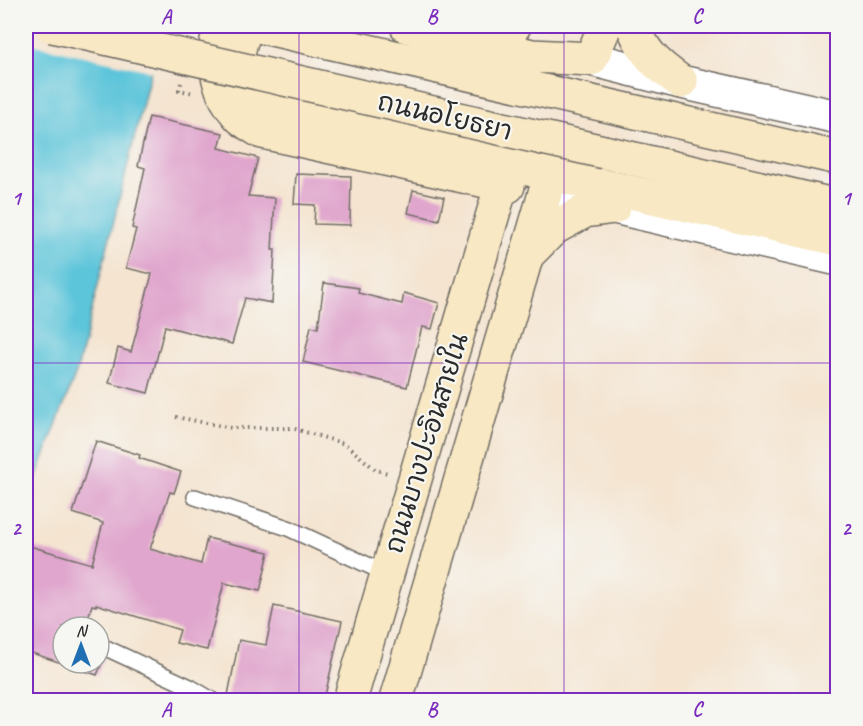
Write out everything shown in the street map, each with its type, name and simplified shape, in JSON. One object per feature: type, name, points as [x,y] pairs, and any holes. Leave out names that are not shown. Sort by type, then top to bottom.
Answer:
[{"type":"main road","name":"ถนนอโยธยา","points":[[52,26],[837,206]]},
{"type":"main road","points":[[223,26],[216,41],[215,68],[223,94],[239,116],[262,132],[452,175],[505,174]]},
{"type":"main road","points":[[249,26],[239,46],[238,65],[244,84],[255,100],[272,111],[505,174],[837,238]]},
{"type":"main road","name":"ถนนอโยธยา","points":[[258,26],[837,158]]},
{"type":"main road","points":[[407,26],[532,56],[591,59]]},
{"type":"main road","points":[[503,26],[537,34],[591,59]]},
{"type":"main road","points":[[503,26],[514,26]]},
{"type":"main road","points":[[591,59],[605,26]]},
{"type":"main road","points":[[633,26],[643,48],[658,66],[681,82]]},
{"type":"main road","name":"ถนนบางปะอินสายใน","points":[[350,700],[505,174]]},
{"type":"main road","points":[[452,175],[471,195],[480,214],[482,254]]},
{"type":"main road","name":"ถนนบางปะอินสายใน","points":[[396,700],[548,183]]},
{"type":"main road","points":[[527,255],[554,228],[585,211],[614,207]]},
{"type":"street","points":[[591,59],[837,117]]},
{"type":"street","points":[[548,183],[614,207],[837,259]]},
{"type":"lane","points":[[195,497],[288,528],[387,574]]},
{"type":"lane","points":[[111,650],[190,687],[212,700]]},
{"type":"path","points":[[176,417],[232,428],[292,428],[345,444],[376,470],[415,479]]},
{"type":"water","points":[[26,26],[162,26],[77,370],[26,504]]},
{"type":"pier","points":[[26,26],[118,26],[163,36],[154,72],[26,43]]},
{"type":"building","points":[[149,117],[223,133],[219,148],[258,158],[248,196],[275,198],[272,250],[275,250],[272,303],[245,298],[232,344],[165,326],[148,393],[109,383],[118,348],[131,352],[152,274],[126,268],[136,229],[132,228],[145,168],[138,166]]},
{"type":"building","points":[[296,174],[351,176],[350,225],[314,224],[315,205],[294,204]]},
{"type":"building","points":[[413,190],[444,197],[439,220],[408,213]]},
{"type":"building","points":[[324,283],[359,288],[358,293],[402,304],[404,293],[439,303],[432,329],[422,327],[407,387],[303,362],[311,326],[318,328]]},
{"type":"building","points":[[96,441],[140,455],[139,458],[181,472],[174,493],[170,492],[150,549],[201,564],[207,538],[269,552],[260,591],[224,583],[207,650],[176,643],[180,630],[96,604],[96,606],[92,605],[89,615],[51,615],[51,659],[26,651],[26,545],[92,564],[103,523],[73,513]]},
{"type":"building","points":[[274,606],[342,621],[324,700],[227,700],[239,640],[266,645]]}]
